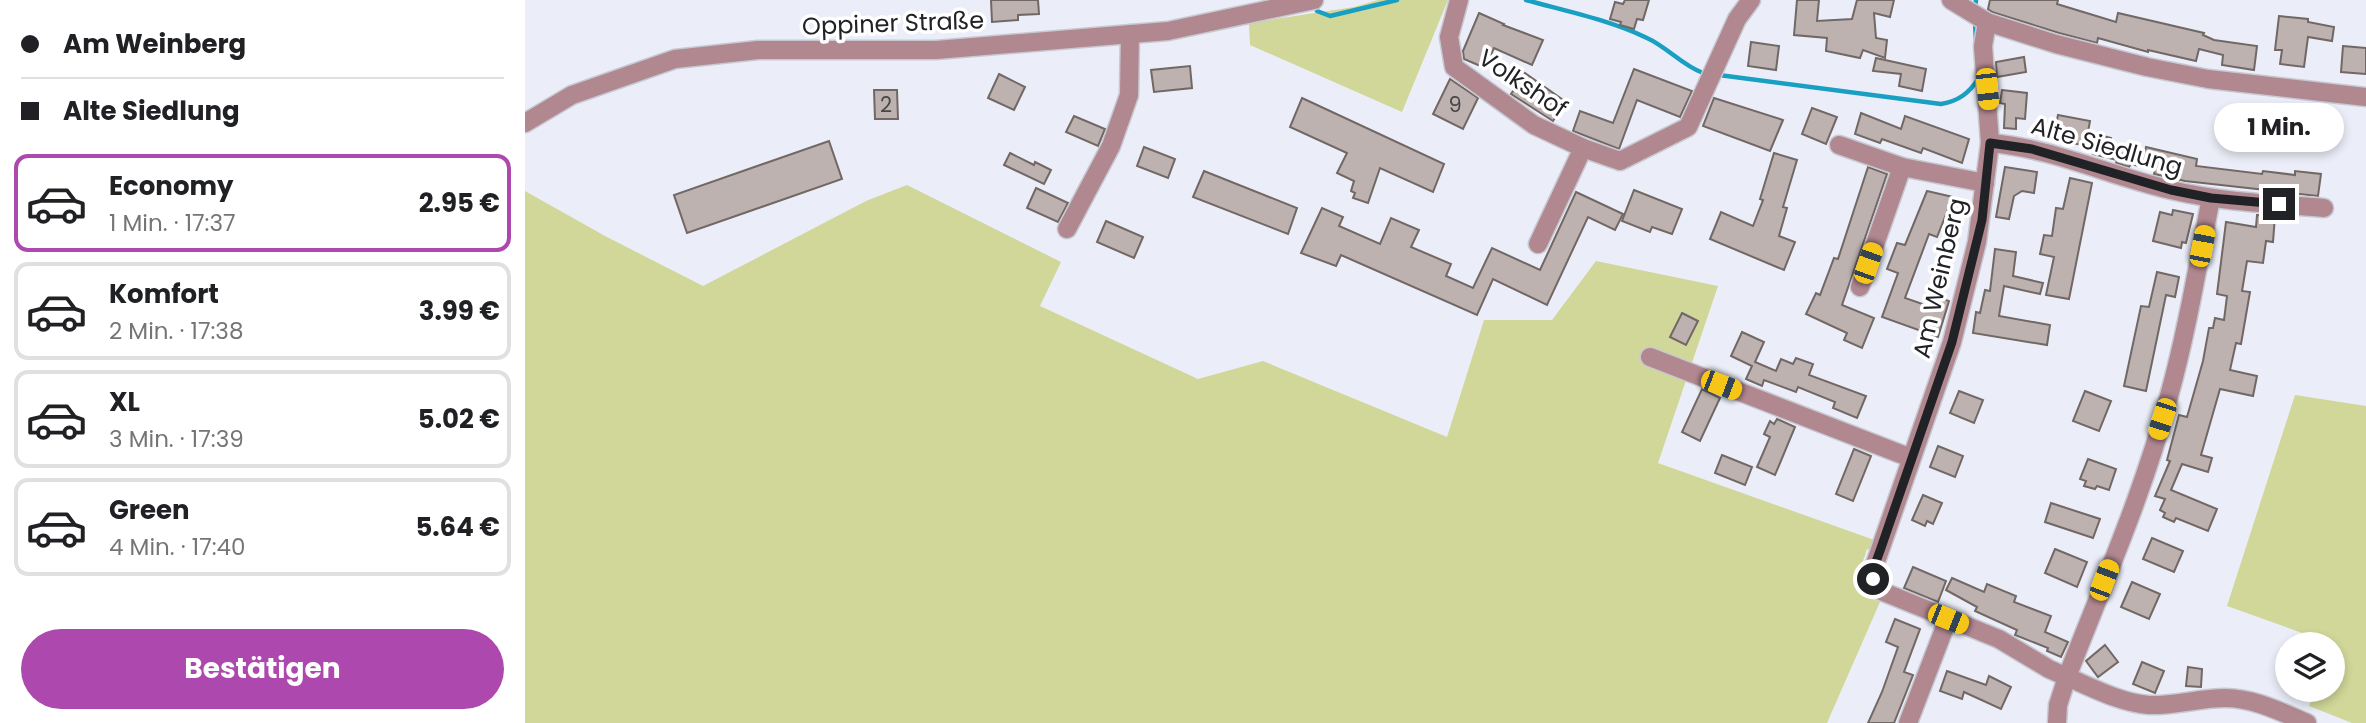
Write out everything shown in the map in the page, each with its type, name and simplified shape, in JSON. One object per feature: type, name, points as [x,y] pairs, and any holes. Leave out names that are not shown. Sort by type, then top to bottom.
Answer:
[{"type":"street","name":"Oppiner Straße","points":[[525,123],[572,95],[675,59],[758,50],[936,50],[1168,31],[1314,0]]},
{"type":"street","name":"Volkshof","points":[[1458,1],[1449,37],[1454,66],[1534,125],[1620,162],[1688,127],[1737,19],[1751,0]]},
{"type":"street","points":[[1955,2],[1983,20],[2056,44],[2171,72],[2208,79],[2366,97]]},
{"type":"street","name":"Am Weinberg","points":[[1948,619],[1887,595],[1877,587],[1873,570],[1952,342],[1977,242],[1990,143],[1983,20]]},
{"type":"street","points":[[1067,229],[1111,146],[1129,95],[1130,34]]},
{"type":"street","name":"Alte Siedlung","points":[[1990,143],[2032,149],[2113,175],[2211,198],[2324,208]]},
{"type":"street","points":[[1839,145],[1902,167],[1985,183]]},
{"type":"street","points":[[1538,244],[1583,148]]},
{"type":"street","points":[[1860,287],[1902,167]]},
{"type":"street","points":[[2057,723],[2058,705],[2067,677],[2141,483],[2169,398],[2188,318],[2211,198]]},
{"type":"street","points":[[1650,357],[1911,458]]},
{"type":"street","points":[[1908,723],[1948,619],[1999,639],[2067,677],[2129,701],[2147,705],[2169,705],[2207,699],[2241,699],[2261,704],[2307,723]]},
{"type":"green space","points":[[1378,0],[1448,0],[1402,112],[1250,45],[1249,23],[1354,7]]},
{"type":"green space","points":[[907,185],[1061,262],[1040,306],[1198,379],[1263,361],[1447,437],[1484,320],[1552,320],[1596,261],[1718,286],[1658,463],[1880,542],[1877,552],[1867,549],[1860,570],[1870,574],[1862,595],[1880,602],[1827,723],[525,723],[525,191],[703,286],[866,201]]},
{"type":"green space","points":[[2295,395],[2366,406],[2366,723],[2352,723],[2309,706],[2310,702],[2345,702],[2345,632],[2300,632],[2227,606]]},
{"type":"building","points":[[991,0],[1038,0],[1039,14],[1018,15],[1018,20],[992,22]]},
{"type":"building","points":[[1625,0],[1649,0],[1643,20],[1637,19],[1634,29],[1610,19],[1615,2],[1623,4]]},
{"type":"building","points":[[1797,0],[1819,0],[1817,21],[1852,19],[1857,0],[1894,0],[1890,17],[1874,13],[1876,38],[1887,40],[1885,58],[1863,50],[1860,58],[1826,51],[1827,38],[1794,35]]},
{"type":"building","points":[[1990,0],[2058,0],[2057,4],[2116,22],[2118,13],[2204,33],[2203,35],[2214,40],[2257,46],[2254,70],[2222,65],[2223,55],[2199,49],[2196,61],[2148,52],[2098,38],[2097,43],[2059,33],[1992,12],[1988,9]]},
{"type":"building","points":[[1479,13],[1543,40],[1532,65],[1494,48],[1485,68],[1464,59],[1463,51]]},
{"type":"building","points":[[2279,16],[2308,19],[2308,22],[2334,27],[2332,41],[2308,37],[2304,67],[2280,64],[2282,50],[2275,50]]},
{"type":"building","points":[[1751,42],[1779,46],[1776,70],[1748,66]]},
{"type":"building","points":[[2343,46],[2366,48],[2366,74],[2341,72]]},
{"type":"building","points":[[2024,57],[2026,72],[1997,77],[1996,62]]},
{"type":"building","points":[[1876,58],[1926,69],[1922,91],[1899,86],[1901,74],[1873,71]]},
{"type":"building","points":[[1190,66],[1192,88],[1154,92],[1151,70]]},
{"type":"building","points":[[1634,69],[1692,91],[1680,117],[1637,100],[1619,149],[1573,131],[1580,111],[1613,123]]},
{"type":"building","points":[[1525,73],[1566,102],[1553,121],[1511,94]]},
{"type":"building","points":[[999,74],[1025,87],[1014,110],[988,98]]},
{"type":"building","points":[[1450,79],[1478,98],[1463,129],[1433,114]]},
{"type":"building","points":[[874,90],[897,90],[898,119],[875,119]]},
{"type":"building","points":[[2002,90],[2027,93],[2025,119],[2016,118],[2016,129],[2004,128],[2005,104],[2000,103]]},
{"type":"building","points":[[1302,98],[1444,164],[1433,192],[1380,168],[1368,203],[1353,198],[1355,193],[1351,191],[1354,181],[1337,173],[1347,153],[1290,127]]},
{"type":"building","points":[[1714,98],[1783,120],[1770,151],[1703,126]]},
{"type":"building","points":[[1812,108],[1837,117],[1826,144],[1802,134]]},
{"type":"building","points":[[1861,113],[1901,129],[1905,116],[1969,139],[1962,163],[1923,148],[1921,153],[1882,139],[1880,143],[1855,134]]},
{"type":"building","points":[[2058,115],[2090,121],[2088,132],[2111,138],[2110,144],[2145,152],[2146,147],[2197,159],[2196,166],[2262,174],[2263,171],[2295,175],[2295,171],[2321,174],[2318,196],[2185,181],[2154,174],[2155,170],[2116,163],[2117,160],[2093,154],[2095,147],[2053,140]]},
{"type":"building","points":[[1074,116],[1105,129],[1098,146],[1066,132]]},
{"type":"building","points":[[829,141],[842,179],[687,233],[674,195]]},
{"type":"building","points":[[1144,147],[1175,159],[1168,178],[1137,166]]},
{"type":"building","points":[[1010,153],[1051,170],[1044,184],[1004,165]]},
{"type":"building","points":[[1774,153],[1797,160],[1783,207],[1787,208],[1779,236],[1795,242],[1784,270],[1710,239],[1721,212],[1753,226],[1763,200],[1760,199]]},
{"type":"building","points":[[1868,167],[1887,174],[1842,305],[1874,318],[1862,348],[1844,340],[1847,333],[1806,314],[1816,293],[1820,295],[1834,258],[1838,259]]},
{"type":"building","points":[[2005,167],[2037,172],[2034,193],[2022,191],[2014,196],[2009,219],[1996,217]]},
{"type":"building","points":[[1204,171],[1297,208],[1288,234],[1193,197]]},
{"type":"building","points":[[2070,178],[2092,183],[2069,299],[2046,295],[2054,257],[2040,254],[2044,235],[2052,236],[2056,208],[2063,209]]},
{"type":"building","points":[[1036,188],[1068,203],[1058,222],[1027,208]]},
{"type":"building","points":[[1634,190],[1682,209],[1672,234],[1652,227],[1650,232],[1622,221]]},
{"type":"building","points":[[1927,191],[1953,197],[1937,237],[1929,234],[1905,298],[1928,306],[1932,295],[1949,301],[1938,337],[1882,317],[1898,273],[1887,269],[1897,243],[1905,245]]},
{"type":"building","points":[[1576,192],[1623,214],[1615,230],[1588,217],[1547,305],[1493,279],[1477,315],[1341,255],[1336,266],[1301,253],[1322,208],[1343,217],[1339,226],[1380,244],[1391,218],[1419,230],[1411,247],[1451,264],[1446,276],[1473,288],[1492,248],[1540,270]]},
{"type":"building","points":[[2173,210],[2193,214],[2186,243],[2182,242],[2181,248],[2153,241],[2160,212],[2172,215]]},
{"type":"building","points":[[2257,215],[2275,216],[2273,242],[2266,241],[2263,263],[2247,261],[2242,291],[2250,292],[2241,344],[2236,343],[2230,370],[2257,376],[2253,396],[2220,389],[2201,455],[2212,458],[2208,472],[2182,464],[2171,490],[2217,509],[2208,531],[2176,518],[2174,522],[2163,517],[2165,513],[2160,510],[2165,499],[2155,496],[2170,461],[2167,460],[2179,415],[2187,417],[2209,328],[2213,328],[2215,318],[2224,320],[2227,296],[2217,294],[2226,222],[2256,227]]},
{"type":"building","points":[[1106,221],[1143,237],[1134,258],[1097,242]]},
{"type":"building","points":[[1995,249],[2016,252],[2013,276],[2043,283],[2040,294],[2004,286],[1999,316],[2050,325],[2047,345],[1973,333],[1976,312],[1980,313],[1985,290],[1990,291]]},
{"type":"building","points":[[2157,272],[2179,277],[2175,297],[2166,295],[2146,391],[2124,386],[2141,306],[2149,307]]},
{"type":"building","points":[[1682,313],[1698,321],[1686,345],[1670,337]]},
{"type":"building","points":[[1742,332],[1764,342],[1755,362],[1776,371],[1781,359],[1793,364],[1796,358],[1813,364],[1809,375],[1866,396],[1857,418],[1833,408],[1835,402],[1798,387],[1796,392],[1764,380],[1762,386],[1746,379],[1752,366],[1731,356]]},
{"type":"building","points":[[1702,389],[1720,398],[1700,441],[1682,432]]},
{"type":"building","points":[[1959,391],[1983,400],[1974,423],[1950,413]]},
{"type":"building","points":[[2085,391],[2111,401],[2099,431],[2073,421]]},
{"type":"building","points":[[1777,419],[1795,427],[1775,475],[1757,467],[1770,437],[1764,434],[1770,421],[1774,424]]},
{"type":"building","points":[[1938,446],[1963,456],[1955,477],[1930,467]]},
{"type":"building","points":[[1854,449],[1871,456],[1853,501],[1836,494]]},
{"type":"building","points":[[1722,455],[1752,467],[1745,485],[1715,473]]},
{"type":"building","points":[[2088,459],[2116,469],[2109,490],[2084,486],[2086,481],[2080,479]]},
{"type":"building","points":[[1923,495],[1942,503],[1933,524],[1927,521],[1925,526],[1912,520]]},
{"type":"building","points":[[2051,503],[2100,519],[2093,538],[2045,522]]},
{"type":"building","points":[[2152,538],[2183,551],[2174,572],[2143,559]]},
{"type":"building","points":[[2055,549],[2087,562],[2077,587],[2045,573]]},
{"type":"building","points":[[1913,567],[1946,581],[1938,602],[1904,588]]},
{"type":"building","points":[[1952,578],[1984,592],[1987,584],[2016,596],[2014,602],[2051,616],[2045,632],[2068,642],[2061,657],[2047,651],[2048,648],[2015,635],[2017,630],[1975,611],[1977,607],[1946,590]]},
{"type":"building","points":[[2132,582],[2160,594],[2149,619],[2121,607]]},
{"type":"building","points":[[1895,619],[1920,629],[1904,672],[1913,675],[1894,723],[1868,723],[1898,647],[1886,642]]},
{"type":"building","points":[[2105,645],[2118,662],[2098,677],[2086,661]]},
{"type":"building","points":[[2142,662],[2164,671],[2155,693],[2133,684]]},
{"type":"building","points":[[2188,667],[2202,669],[2201,687],[2186,686]]},
{"type":"building","points":[[1947,671],[1986,685],[1989,676],[2011,687],[2001,709],[1964,692],[1962,699],[1940,691]]},
{"type":"waterway","points":[[1317,11],[1330,16],[1397,0]]},
{"type":"waterway","points":[[1526,0],[1588,16],[1633,32],[1703,73]]},
{"type":"waterway","points":[[1975,10],[1976,0]]},
{"type":"waterway","points":[[1975,22],[1976,42]]},
{"type":"waterway","points":[[1719,75],[1941,104],[1963,96],[1979,78]]},
{"type":"route","points":[[1873,579],[1873,570],[1952,342],[1982,220],[1990,143],[2032,149],[2171,190],[2211,198],[2279,204]]}]
